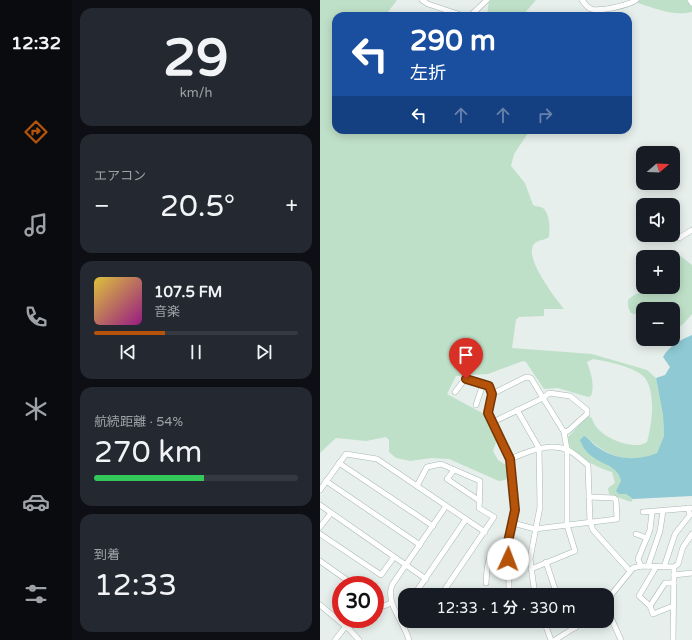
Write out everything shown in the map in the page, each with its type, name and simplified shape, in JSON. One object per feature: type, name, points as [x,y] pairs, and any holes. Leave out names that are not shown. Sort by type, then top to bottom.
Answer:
[{"type":"street","points":[[422,0],[428,4],[452,12]]},
{"type":"street","points":[[474,12],[487,0]]},
{"type":"street","points":[[582,0],[588,8],[598,10],[636,0]]},
{"type":"street","points":[[680,237],[692,230]]},
{"type":"street","points":[[492,394],[528,377],[564,432],[567,450],[567,525],[575,551],[531,569]]},
{"type":"street","points":[[455,392],[465,379],[488,385],[492,394],[488,411],[510,459],[515,506],[508,551],[509,588]]},
{"type":"street","points":[[476,405],[483,384]]},
{"type":"street","points":[[493,422],[549,394],[570,396],[587,410],[587,414],[568,431],[564,432]]},
{"type":"street","points":[[517,410],[539,448],[540,507],[530,552],[534,588]]},
{"type":"street","points":[[510,459],[539,448],[567,450],[589,467],[590,522],[595,532],[630,571]]},
{"type":"street","points":[[320,490],[346,454],[377,459],[485,532]]},
{"type":"street","points":[[339,463],[433,526]]},
{"type":"street","points":[[417,486],[427,467],[441,464],[480,480],[479,508],[494,517],[446,588]]},
{"type":"street","points":[[454,470],[447,479],[480,501]]},
{"type":"street","points":[[326,482],[420,545]]},
{"type":"street","points":[[513,523],[535,529],[617,519],[616,500],[614,498],[589,497]]},
{"type":"street","points":[[320,505],[426,579]]},
{"type":"street","points":[[409,640],[406,628],[391,603],[390,592],[392,585],[446,506]]},
{"type":"street","points":[[643,512],[690,508],[690,515],[675,534],[664,567]]},
{"type":"street","points":[[648,566],[660,531],[663,511]]},
{"type":"street","points":[[641,566],[638,558],[650,530],[652,512]]},
{"type":"street","points":[[320,527],[330,513]]},
{"type":"street","points":[[419,588],[466,519]]},
{"type":"street","points":[[320,534],[381,575],[394,557]]},
{"type":"street","points":[[636,534],[647,538]]},
{"type":"street","points":[[614,591],[630,571],[641,566],[674,567],[678,564],[683,547],[692,534]]},
{"type":"street","points":[[486,583],[487,567],[490,555],[496,550],[508,551]]},
{"type":"street","points":[[320,561],[341,576]]},
{"type":"street","points":[[546,562],[555,588]]},
{"type":"street","points":[[656,566],[639,596],[650,606],[653,614],[673,606]]},
{"type":"street","points":[[672,640],[674,567]]},
{"type":"street","points":[[674,575],[692,573]]},
{"type":"street","points":[[650,606],[665,583],[674,583]]},
{"type":"street","points":[[384,606],[391,603]]},
{"type":"street","points":[[320,605],[332,615]]},
{"type":"street","points":[[614,624],[621,640]]},
{"type":"street","points":[[335,640],[344,628]]},
{"type":"street","points":[[348,628],[359,640]]},
{"type":"street","points":[[547,628],[551,640]]},
{"type":"street","points":[[555,640],[575,628]]},
{"type":"green space","points":[[320,0],[397,0],[388,12],[332,12],[332,134],[527,134],[514,154],[511,166],[525,183],[533,205],[543,208],[547,214],[549,237],[535,243],[532,249],[533,257],[536,267],[564,309],[544,309],[544,316],[519,317],[516,320],[512,348],[592,354],[647,370],[656,378],[663,415],[664,436],[657,453],[638,458],[620,457],[612,454],[596,445],[588,438],[608,466],[615,468],[620,474],[626,494],[633,499],[631,502],[609,494],[608,488],[615,483],[612,472],[600,468],[578,455],[568,444],[566,439],[588,416],[592,418],[598,429],[610,438],[632,445],[647,442],[650,427],[652,400],[651,392],[645,378],[641,374],[620,365],[593,359],[587,362],[593,383],[591,396],[588,397],[558,388],[544,389],[526,362],[523,361],[488,374],[456,376],[447,394],[486,415],[497,439],[493,451],[498,460],[509,467],[509,476],[505,480],[499,481],[449,459],[431,458],[410,461],[396,458],[389,452],[389,440],[386,437],[366,441],[336,438],[320,453]]},
{"type":"green space","points":[[489,0],[536,0],[526,12],[488,12]]},
{"type":"green space","points":[[629,0],[692,0],[692,12],[668,12]]},
{"type":"green space","points":[[680,256],[692,265],[692,314],[680,326],[680,302],[636,302],[636,314],[631,313],[628,307],[628,300],[637,294],[680,294]]},
{"type":"water","points":[[692,335],[692,496],[633,499],[626,494],[619,494],[616,491],[621,481],[619,475],[615,470],[590,455],[580,440],[584,436],[597,447],[620,457],[635,458],[650,456],[657,453],[664,436],[663,415],[656,378],[665,375],[670,367],[663,357],[673,346],[680,346],[680,341]]},
{"type":"route","points":[[466,379],[489,386],[492,394],[488,413],[508,452],[510,459],[515,510],[508,542],[508,559]]}]
